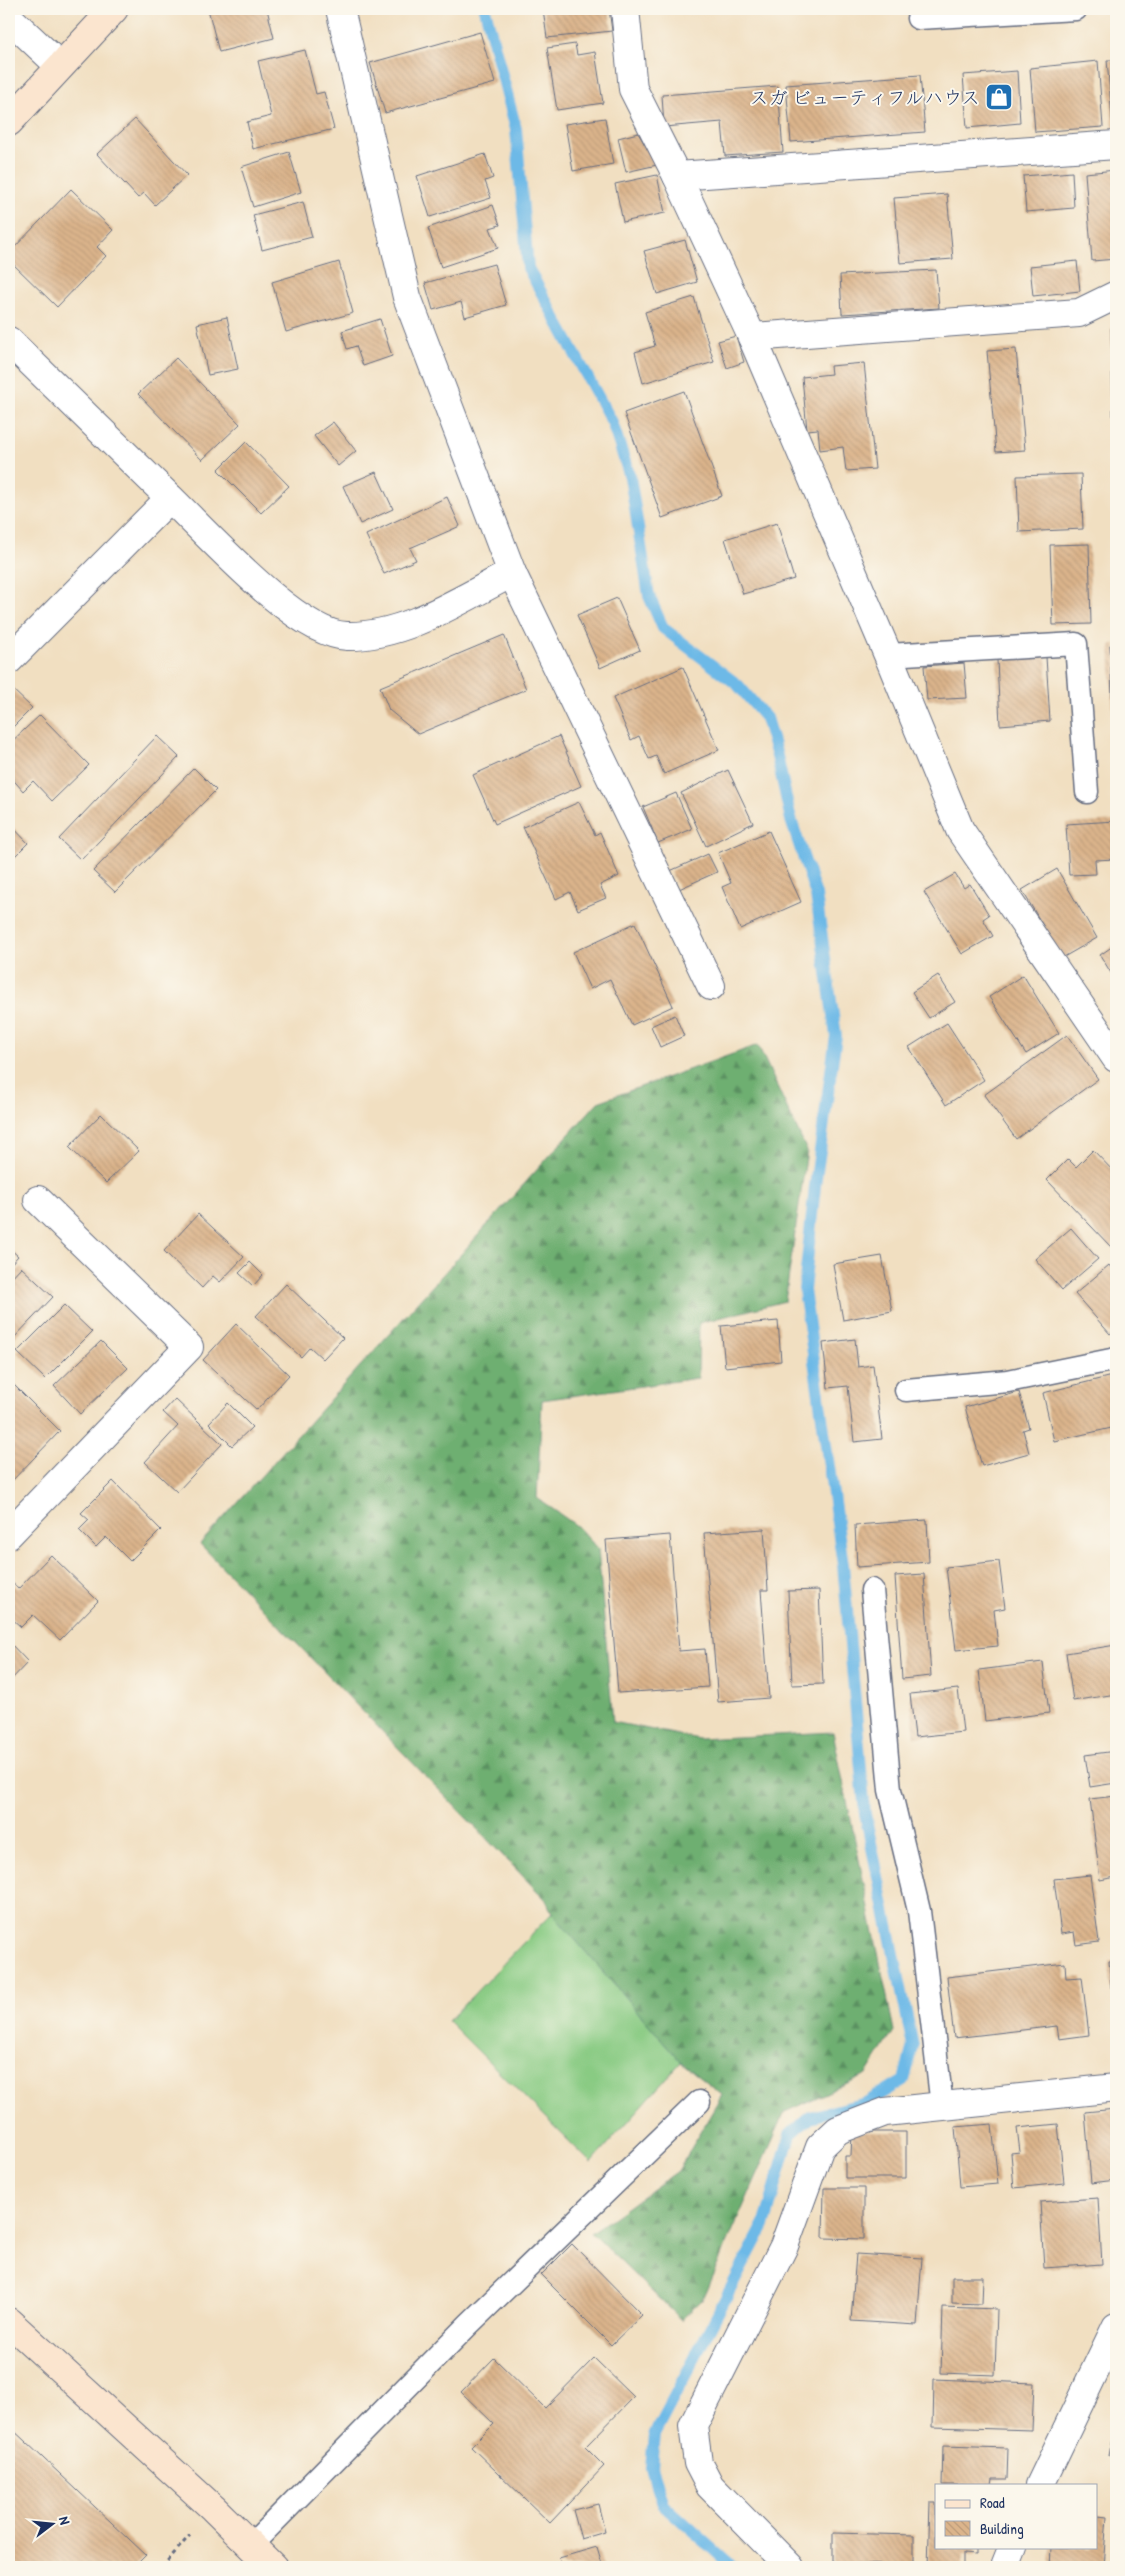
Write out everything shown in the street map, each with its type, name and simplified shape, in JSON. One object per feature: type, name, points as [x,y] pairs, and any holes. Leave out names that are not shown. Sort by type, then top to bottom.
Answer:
[{"type":"street","points":[[9,122],[114,9]]},
{"type":"street","points":[[340,9],[407,297],[512,573],[711,986]]},
{"type":"street","points":[[626,9],[633,89],[677,176],[752,337],[888,655],[960,830],[1116,1058]]},
{"type":"street","points":[[9,18],[60,66]]},
{"type":"street","points":[[677,176],[1116,145]]},
{"type":"street","points":[[752,337],[1079,314],[1116,295]]},
{"type":"street","points":[[9,341],[262,587],[309,624],[346,636],[382,632],[414,622],[512,573]]},
{"type":"street","points":[[9,660],[170,498]]},
{"type":"street","points":[[9,1534],[189,1347],[38,1200]]},
{"type":"street","points":[[790,2567],[710,2486],[698,2463],[693,2426],[784,2246],[820,2147],[838,2130],[885,2112],[1116,2088]]},
{"type":"street","points":[[9,2322],[213,2508],[273,2567]]},
{"type":"street","points":[[1040,2484],[1116,2327]]},
{"type":"street","points":[[1004,2567],[1013,2548]]},
{"type":"lane","points":[[918,18],[1076,9]]},
{"type":"lane","points":[[888,655],[1076,644],[1086,792]]},
{"type":"lane","points":[[906,1390],[1008,1381],[1116,1360]]},
{"type":"lane","points":[[872,1590],[890,1790],[920,1911],[942,2106]]},
{"type":"lane","points":[[251,2546],[468,2325],[699,2102]]},
{"type":"path","points":[[162,2567],[213,2508]]},
{"type":"green space","points":[[758,1045],[807,1151],[785,1301],[699,1323],[698,1378],[542,1400],[537,1498],[577,1526],[598,1549],[613,1722],[699,1739],[833,1732],[894,2031],[867,2074],[785,2112],[702,2300],[681,2320],[591,2233],[678,2171],[722,2095],[681,2062],[552,1913],[546,1900],[200,1544],[598,1102]]},
{"type":"green space","points":[[552,1913],[681,2062],[591,2163],[448,2021]]},
{"type":"building","points":[[208,9],[267,9],[274,38],[219,52]]},
{"type":"building","points":[[543,9],[609,9],[612,31],[547,38]]},
{"type":"building","points":[[480,32],[495,83],[385,113],[370,63]]},
{"type":"building","points":[[575,44],[577,55],[595,52],[603,103],[557,110],[547,48]]},
{"type":"building","points":[[305,50],[316,94],[324,92],[334,129],[253,149],[247,122],[271,116],[258,61]]},
{"type":"building","points":[[1107,60],[1116,60],[1116,128],[1113,129]]},
{"type":"building","points":[[1098,61],[1103,127],[1035,132],[1030,68]]},
{"type":"building","points":[[1017,71],[1020,123],[967,128],[963,75]]},
{"type":"building","points":[[920,75],[925,132],[791,142],[786,85]]},
{"type":"building","points":[[778,86],[783,152],[725,156],[722,122],[664,127],[662,95]]},
{"type":"building","points":[[605,118],[613,164],[573,171],[565,124]]},
{"type":"building","points":[[135,119],[187,175],[155,205],[144,193],[138,198],[97,154]]},
{"type":"building","points":[[638,133],[657,165],[626,172],[618,138]]},
{"type":"building","points":[[289,152],[301,192],[253,207],[241,167]]},
{"type":"building","points":[[485,154],[493,178],[485,181],[491,198],[430,217],[417,176]]},
{"type":"building","points":[[1116,170],[1116,259],[1092,261],[1085,173]]},
{"type":"building","points":[[1072,172],[1074,208],[1026,212],[1023,176]]},
{"type":"building","points":[[657,175],[665,213],[623,222],[615,184]]},
{"type":"building","points":[[71,189],[113,230],[97,247],[106,256],[57,307],[9,260],[9,253]]},
{"type":"building","points":[[947,194],[953,259],[900,263],[894,198]]},
{"type":"building","points":[[303,202],[312,237],[262,250],[253,215]]},
{"type":"building","points":[[493,205],[500,225],[490,228],[498,248],[441,267],[428,228]]},
{"type":"building","points":[[685,240],[697,282],[657,294],[644,251]]},
{"type":"building","points":[[1077,261],[1080,291],[1033,296],[1030,266]]},
{"type":"building","points":[[339,262],[353,313],[286,332],[272,282]]},
{"type":"building","points":[[494,264],[506,305],[465,317],[461,302],[433,310],[425,283]]},
{"type":"building","points":[[936,270],[939,308],[842,314],[840,275]]},
{"type":"building","points":[[694,297],[714,362],[643,383],[635,352],[655,346],[645,312]]},
{"type":"building","points":[[227,317],[238,369],[208,375],[197,324]]},
{"type":"building","points":[[380,319],[392,356],[363,366],[356,346],[347,349],[342,331]]},
{"type":"building","points":[[1111,328],[1116,328],[1116,420],[1113,420]]},
{"type":"building","points":[[736,336],[744,362],[727,368],[718,341]]},
{"type":"building","points":[[1016,349],[1025,450],[996,452],[987,351]]},
{"type":"building","points":[[176,358],[240,424],[202,460],[138,394]]},
{"type":"building","points":[[864,363],[875,469],[846,471],[843,447],[820,450],[818,429],[807,430],[802,377],[831,374],[830,366]]},
{"type":"building","points":[[684,391],[722,496],[662,518],[624,413]]},
{"type":"building","points":[[333,422],[356,451],[338,466],[314,436]]},
{"type":"building","points":[[246,442],[289,486],[261,513],[218,470]]},
{"type":"building","points":[[376,472],[393,509],[360,524],[343,486]]},
{"type":"building","points":[[1081,474],[1083,529],[1019,532],[1017,476]]},
{"type":"building","points":[[447,497],[460,526],[410,548],[416,560],[384,574],[366,535]]},
{"type":"building","points":[[777,523],[794,579],[743,594],[725,539]]},
{"type":"building","points":[[1089,544],[1091,624],[1053,625],[1050,545]]},
{"type":"building","points":[[617,598],[640,650],[600,668],[577,615]]},
{"type":"building","points":[[504,635],[526,689],[418,734],[389,710],[380,687]]},
{"type":"building","points":[[1116,644],[1116,774],[1115,774],[1110,645]]},
{"type":"building","points":[[1046,657],[1050,721],[1000,725],[997,660]]},
{"type":"building","points":[[964,663],[967,698],[927,700],[924,666]]},
{"type":"building","points":[[683,667],[719,750],[664,774],[656,756],[649,759],[639,736],[631,740],[613,698]]},
{"type":"building","points":[[10,687],[32,708],[11,729],[9,728]]},
{"type":"building","points":[[40,715],[89,765],[52,801],[33,781],[23,791],[9,775],[9,766],[13,761],[9,757],[9,744]]},
{"type":"building","points":[[157,736],[179,757],[81,860],[59,839]]},
{"type":"building","points":[[559,736],[581,786],[495,824],[473,775]]},
{"type":"building","points":[[194,768],[216,790],[115,892],[93,871]]},
{"type":"building","points":[[728,770],[753,823],[706,846],[681,793]]},
{"type":"building","points":[[676,793],[692,829],[658,843],[643,807]]},
{"type":"building","points":[[579,802],[595,835],[600,832],[619,876],[600,885],[606,898],[578,910],[570,892],[556,899],[523,827]]},
{"type":"building","points":[[1116,821],[1116,859],[1095,860],[1096,874],[1069,875],[1066,824]]},
{"type":"building","points":[[9,823],[28,843],[9,862]]},
{"type":"building","points":[[769,831],[801,902],[740,929],[722,887],[731,883],[718,853]]},
{"type":"building","points":[[708,854],[717,872],[679,889],[670,871]]},
{"type":"building","points":[[1057,869],[1097,938],[1062,958],[1022,890]]},
{"type":"building","points":[[955,874],[964,888],[970,884],[989,915],[983,919],[993,936],[962,954],[924,892]]},
{"type":"building","points":[[635,923],[673,1006],[632,1025],[610,979],[590,989],[573,952]]},
{"type":"building","points":[[1116,944],[1116,981],[1100,955]]},
{"type":"building","points":[[938,975],[955,1002],[929,1018],[912,992]]},
{"type":"building","points":[[1023,975],[1059,1033],[1026,1054],[989,997]]},
{"type":"building","points":[[675,1015],[684,1036],[660,1047],[651,1026]]},
{"type":"building","points":[[947,1023],[984,1080],[946,1105],[909,1047]]},
{"type":"building","points":[[1067,1035],[1098,1079],[1016,1139],[984,1095]]},
{"type":"building","points":[[101,1114],[139,1151],[106,1183],[69,1147]]},
{"type":"building","points":[[1093,1150],[1116,1174],[1116,1243],[1111,1247],[1047,1180],[1068,1159],[1076,1167]]},
{"type":"building","points":[[198,1214],[244,1257],[220,1282],[213,1276],[202,1288],[164,1251]]},
{"type":"building","points":[[1071,1228],[1098,1259],[1062,1290],[1035,1259]]},
{"type":"building","points":[[9,1248],[18,1256],[9,1266]]},
{"type":"building","points":[[882,1256],[892,1311],[843,1320],[833,1264]]},
{"type":"building","points":[[250,1262],[263,1275],[253,1286],[239,1273]]},
{"type":"building","points":[[1109,1265],[1116,1274],[1116,1329],[1110,1334],[1075,1294]]},
{"type":"building","points":[[21,1267],[53,1297],[11,1341],[9,1339],[9,1280]]},
{"type":"building","points":[[286,1284],[343,1338],[323,1359],[310,1347],[301,1357],[256,1316]]},
{"type":"building","points":[[64,1305],[92,1332],[45,1379],[17,1352]]},
{"type":"building","points":[[778,1321],[781,1361],[725,1367],[721,1326]]},
{"type":"building","points":[[236,1324],[289,1375],[257,1410],[203,1360]]},
{"type":"building","points":[[855,1339],[858,1367],[873,1365],[882,1439],[854,1442],[848,1386],[828,1388],[823,1343]]},
{"type":"building","points":[[101,1341],[128,1368],[80,1414],[54,1386]]},
{"type":"building","points":[[1116,1375],[1116,1427],[1054,1441],[1043,1393]]},
{"type":"building","points":[[9,1380],[60,1431],[9,1484]]},
{"type":"building","points":[[1019,1392],[1029,1428],[1023,1430],[1029,1453],[982,1466],[965,1407]]},
{"type":"building","points":[[175,1399],[222,1444],[177,1492],[145,1462],[178,1426],[163,1412]]},
{"type":"building","points":[[228,1403],[252,1427],[232,1446],[209,1423]]},
{"type":"building","points":[[113,1481],[161,1530],[130,1561],[106,1537],[96,1547],[79,1530],[89,1520],[81,1513]]},
{"type":"building","points":[[927,1520],[929,1562],[857,1567],[855,1525]]},
{"type":"building","points":[[764,1529],[768,1590],[761,1590],[769,1698],[718,1702],[704,1533]]},
{"type":"building","points":[[670,1535],[679,1651],[705,1649],[708,1687],[618,1693],[606,1540]]},
{"type":"building","points":[[51,1555],[98,1601],[60,1640],[33,1615],[21,1627],[9,1616],[9,1579],[18,1589]]},
{"type":"building","points":[[999,1561],[1005,1608],[994,1610],[998,1646],[956,1650],[946,1567]]},
{"type":"building","points":[[924,1574],[931,1676],[902,1679],[895,1576]]},
{"type":"building","points":[[819,1590],[823,1684],[792,1685],[788,1591]]},
{"type":"building","points":[[9,1642],[28,1662],[9,1682]]},
{"type":"building","points":[[1116,1645],[1116,1694],[1073,1701],[1066,1653]]},
{"type":"building","points":[[1043,1662],[1049,1713],[985,1721],[979,1670]]},
{"type":"building","points":[[958,1689],[963,1732],[915,1737],[910,1694]]},
{"type":"building","points":[[1116,1751],[1116,1783],[1090,1787],[1085,1755]]},
{"type":"building","points":[[1116,1796],[1116,1877],[1100,1880],[1090,1799]]},
{"type":"building","points":[[1090,1875],[1099,1942],[1076,1945],[1074,1932],[1061,1934],[1054,1879]]},
{"type":"building","points":[[1109,1961],[1116,1961],[1116,1988],[1111,1988]]},
{"type":"building","points":[[1065,1963],[1066,1978],[1082,1977],[1089,2035],[1059,2039],[1057,2026],[954,2038],[947,1977]]},
{"type":"building","points":[[1116,2109],[1116,2180],[1091,2183],[1085,2112]]},
{"type":"building","points":[[992,2124],[998,2184],[960,2187],[955,2127]]},
{"type":"building","points":[[1058,2124],[1064,2183],[1014,2188],[1011,2153],[1020,2152],[1017,2128]]},
{"type":"building","points":[[852,2132],[906,2132],[906,2178],[845,2178],[845,2156],[851,2156]]},
{"type":"building","points":[[824,2188],[864,2188],[864,2239],[823,2238]]},
{"type":"building","points":[[1098,2198],[1102,2264],[1044,2268],[1040,2202]]},
{"type":"building","points":[[572,2244],[642,2315],[611,2345],[541,2275]]},
{"type":"building","points":[[856,2254],[922,2258],[917,2325],[851,2321]]},
{"type":"building","points":[[952,2277],[983,2277],[982,2304],[952,2303]]},
{"type":"building","points":[[943,2307],[997,2309],[995,2375],[941,2373]]},
{"type":"building","points":[[494,2358],[545,2408],[594,2358],[634,2397],[585,2447],[604,2466],[550,2523],[471,2447],[494,2424],[461,2392]]},
{"type":"building","points":[[934,2379],[1034,2383],[1032,2430],[933,2427]]},
{"type":"building","points":[[1116,2421],[1116,2456],[1109,2455]]},
{"type":"building","points":[[9,2426],[146,2555],[134,2567],[9,2567]]},
{"type":"building","points":[[943,2446],[1008,2448],[1007,2479],[993,2479],[992,2484],[942,2484]]},
{"type":"building","points":[[930,2502],[935,2502],[935,2548],[976,2548],[976,2555],[963,2554],[963,2567],[928,2567]]},
{"type":"building","points":[[598,2504],[605,2532],[581,2539],[573,2510]]},
{"type":"building","points":[[1098,2516],[1107,2517],[1103,2567],[1050,2567],[1051,2548],[1098,2548]]},
{"type":"building","points":[[833,2533],[914,2535],[914,2565],[833,2564]]},
{"type":"building","points":[[597,2547],[603,2567],[562,2567],[559,2558]]},
{"type":"waterway","points":[[485,9],[516,129],[528,268],[612,422],[630,477],[649,596],[663,628],[738,685],[766,718],[777,756],[791,820],[816,895],[836,1036],[815,1186],[804,1290],[843,1565],[865,1814],[913,2046],[904,2080],[866,2103],[810,2117],[790,2135],[765,2223],[654,2435],[651,2468],[663,2504],[733,2567]]},
{"type":"place","name":"スガ ビューティフルハウス","points":[[999,97]]}]
